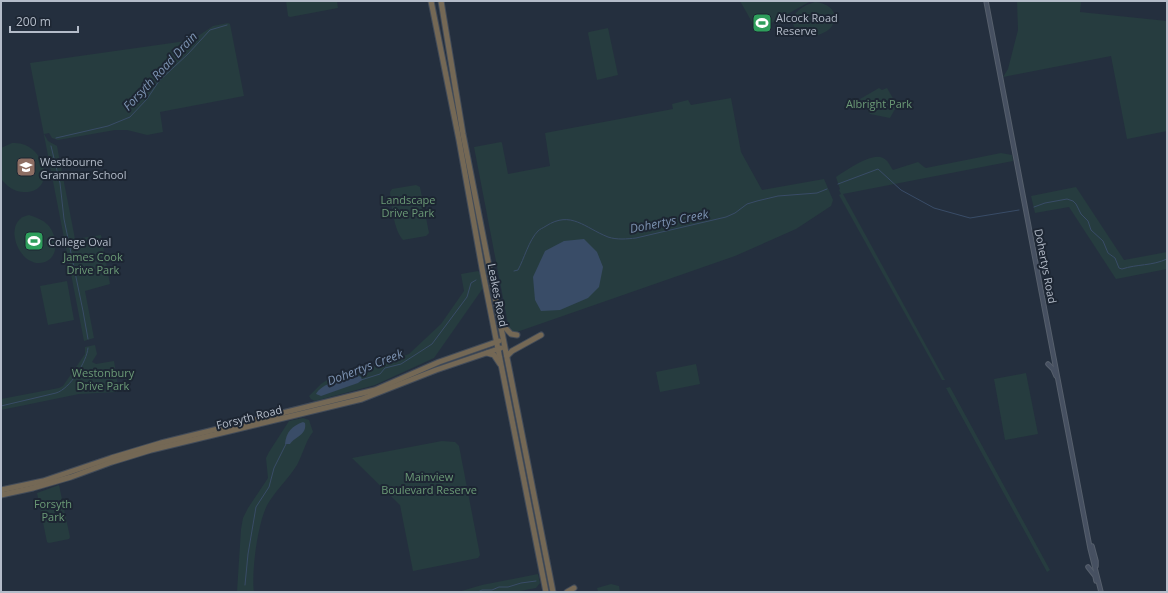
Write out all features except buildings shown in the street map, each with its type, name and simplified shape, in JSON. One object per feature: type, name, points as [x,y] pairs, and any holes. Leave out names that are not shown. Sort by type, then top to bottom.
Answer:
[{"type":"highway","name":"Leakes Road","points":[[431,1],[545,591]]},
{"type":"highway","name":"Leakes Road","points":[[441,1],[463,134],[553,591]]},
{"type":"highway","points":[[501,322],[511,334],[517,335]]},
{"type":"highway","points":[[478,348],[492,339],[496,334]]},
{"type":"highway","points":[[507,356],[515,349],[541,335]]},
{"type":"highway","name":"Forsyth Road","points":[[1,495],[84,470],[136,452],[375,390],[439,362],[504,340]]},
{"type":"highway","name":"Forsyth Road","points":[[161,445],[352,402],[436,370],[506,347]]},
{"type":"highway","points":[[487,353],[492,353],[503,370]]},
{"type":"highway","points":[[514,430],[518,427],[520,421]]},
{"type":"highway","name":"Forsyth Road","points":[[1,490],[33,486]]},
{"type":"highway","points":[[567,592],[574,588]]},
{"type":"highway","points":[[545,591],[553,591]]},
{"type":"main road","name":"Dohertys Road","points":[[986,1],[1092,558],[1096,567],[1100,592]]},
{"type":"main road","points":[[1048,364],[1056,375],[1060,400],[1064,408]]},
{"type":"main road","points":[[1088,567],[1095,576],[1100,592]]},
{"type":"green space","points":[[286,1],[337,1],[338,8],[290,17],[288,16]]},
{"type":"green space","name":"Alcock Road Reserve","points":[[740,1],[811,1],[757,31]]},
{"type":"green space","points":[[1017,1],[1081,1],[1080,12],[1167,21],[1167,131],[1127,139],[1111,56],[1003,77],[1008,69],[1018,30]]},
{"type":"green space","points":[[815,2],[826,5],[832,10],[834,13],[833,25],[825,32],[815,36],[806,35],[799,32],[794,27],[793,21],[795,14],[803,7]]},
{"type":"green space","name":"James Cook Drive Park","points":[[228,23],[230,24],[244,96],[160,112],[163,132],[147,135],[127,130],[115,130],[58,140],[52,138],[49,133],[44,134],[48,141],[57,146],[75,239],[101,235],[110,284],[85,291],[94,338],[84,341],[30,63],[186,41],[195,38],[213,26]]},
{"type":"green space","points":[[608,28],[618,75],[597,80],[588,33]]},
{"type":"green space","name":"Albright Park","points":[[879,88],[882,90],[887,88],[898,107],[895,109],[890,118],[870,114],[860,99]]},
{"type":"green space","points":[[731,98],[741,152],[762,190],[824,179],[833,200],[831,206],[796,229],[735,256],[514,333],[509,329],[474,147],[501,142],[508,174],[550,166],[545,133],[673,109],[672,104],[688,100],[691,105]]},
{"type":"green space","points":[[12,143],[23,144],[33,150],[40,157],[44,167],[44,176],[42,184],[35,190],[24,192],[17,191],[8,186],[1,179],[1,148]]},
{"type":"green space","points":[[1001,153],[1012,155],[1013,161],[843,194],[945,380],[942,380],[839,195],[841,194],[836,177],[865,160],[878,157],[885,159],[893,170],[918,162],[926,168]]},
{"type":"green space","name":"Landscape Drive Park","points":[[416,185],[420,187],[429,233],[426,236],[403,240],[395,224],[390,192],[392,189]]},
{"type":"green space","points":[[1076,187],[1124,260],[1167,252],[1167,269],[1116,279],[1069,207],[1035,213],[1031,196]]},
{"type":"green space","name":"College Oval","points":[[29,215],[46,223],[53,234],[56,245],[55,250],[50,259],[45,262],[36,263],[27,259],[16,244],[14,234],[16,226],[20,219]]},
{"type":"green space","points":[[478,271],[480,273],[483,288],[434,358],[375,385],[315,401],[311,399],[309,396],[321,384],[333,376],[372,367],[409,354],[441,324],[464,291],[461,274]]},
{"type":"green space","points":[[67,281],[74,320],[48,325],[40,286]]},
{"type":"green space","name":"Westonbury Drive Park","points":[[95,345],[97,354],[92,362],[96,364],[114,361],[119,392],[79,394],[1,410],[1,399],[63,386],[85,354],[85,347]]},
{"type":"green space","points":[[696,364],[700,384],[660,392],[656,372]]},
{"type":"green space","points":[[1026,373],[1038,434],[1005,440],[994,379]]},
{"type":"green space","points":[[950,387],[1050,570],[1047,572],[946,388]]},
{"type":"green space","points":[[303,418],[309,420],[313,432],[308,439],[297,465],[272,497],[265,510],[256,546],[253,583],[254,592],[237,592],[243,518],[268,478],[266,458],[269,452],[289,421]]},
{"type":"green space","name":"Mainview Boulevard Reserve","points":[[442,441],[455,442],[459,446],[480,555],[478,558],[413,571],[400,505],[352,458]]},
{"type":"green space","name":"Forsyth Park","points":[[59,485],[70,537],[69,539],[49,543],[47,542],[37,493]]},
{"type":"green space","points":[[538,574],[540,583],[536,588],[515,592],[458,592],[482,585]]},
{"type":"green space","points":[[611,584],[619,586],[620,592],[598,592],[597,588]]},
{"type":"water","points":[[584,239],[597,252],[603,267],[599,287],[588,298],[560,310],[541,311],[535,300],[533,277],[545,251],[564,241]]},
{"type":"water","points":[[359,376],[362,380],[358,383],[321,396],[316,394],[319,390],[329,384]]},
{"type":"water","points":[[303,422],[305,423],[305,427],[303,433],[290,444],[285,444],[290,430]]},
{"type":"waterway","name":"Forsyth Road Drain","points":[[56,138],[108,126],[130,117],[147,99],[159,81],[188,54],[210,30],[227,25]]},
{"type":"waterway","name":"Forsyth Road Drain","points":[[51,146],[60,183],[64,219],[88,339]]},
{"type":"waterway","name":"Dohertys Creek","points":[[838,184],[878,169],[901,190],[934,208],[970,218],[1019,210]]},
{"type":"waterway","name":"Dohertys Creek","points":[[514,271],[518,270],[529,244],[535,235],[540,230],[555,222],[571,220],[611,238],[636,238],[726,217],[735,213],[747,204],[757,201],[778,196],[817,193],[827,189]]},
{"type":"waterway","name":"Dohertys Creek","points":[[1034,207],[1045,203],[1067,199],[1073,201],[1081,214],[1088,221],[1091,230],[1103,241],[1108,253],[1115,258],[1119,268],[1122,269],[1150,264],[1167,259]]},
{"type":"waterway","name":"Dohertys Creek","points":[[361,380],[380,374],[385,368],[401,364],[432,344],[467,297],[471,283],[476,280]]},
{"type":"waterway","name":"Forsyth Road Drain","points":[[1,406],[56,393],[61,390],[67,386],[77,374],[85,360],[88,348]]},
{"type":"waterway","name":"Dohertys Creek","points":[[245,585],[248,554],[256,507],[269,487],[274,468],[286,444]]},
{"type":"waterway","points":[[478,592],[482,590],[492,590],[499,587],[508,587],[536,581]]},
{"type":"place","name":"Alcock Road Reserve","points":[[762,23]]},
{"type":"place","name":"Westbourne Grammar School","points":[[26,167]]},
{"type":"place","name":"College Oval","points":[[34,241]]}]
